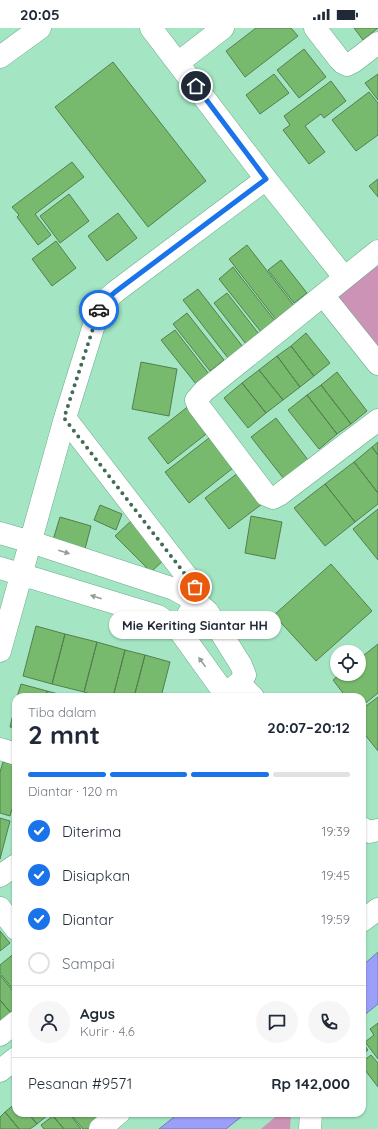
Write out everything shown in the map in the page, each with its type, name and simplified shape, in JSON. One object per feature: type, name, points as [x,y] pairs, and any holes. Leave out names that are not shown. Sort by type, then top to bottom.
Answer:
[{"type":"street","points":[[0,57],[40,28]]},
{"type":"street","points":[[151,28],[266,179],[344,277]]},
{"type":"street","points":[[178,63],[223,28]]},
{"type":"street","points":[[315,28],[339,59],[347,65],[378,43]]},
{"type":"street","points":[[0,651],[64,418],[99,309],[115,292],[266,179]]},
{"type":"street","points":[[378,251],[204,391],[196,400],[198,405],[266,494],[273,498],[378,420]]},
{"type":"street","points":[[323,295],[378,364]]},
{"type":"street","points":[[64,418],[195,587],[196,601],[179,630]]},
{"type":"street","points":[[0,533],[174,589],[196,601],[208,612],[241,665],[245,675],[234,693],[179,630],[158,616],[0,568]]},
{"type":"street","points":[[0,749],[12,753]]},
{"type":"street","points":[[366,830],[369,832],[378,830]]},
{"type":"street","points":[[0,876],[12,868]]},
{"type":"street","points":[[0,908],[12,924]]},
{"type":"street","points":[[366,918],[378,909]]},
{"type":"street","points":[[0,1035],[12,1025]]},
{"type":"street","points":[[0,1071],[12,1061]]},
{"type":"street","points":[[100,1129],[114,1117]]},
{"type":"shaded area","points":[[378,256],[378,360],[327,296]]},
{"type":"shaded area","points":[[275,1117],[291,1117],[290,1129],[261,1129]]},
{"type":"water","points":[[378,952],[378,1004],[366,1014],[366,962]]},
{"type":"water","points":[[174,1117],[241,1117],[226,1129],[159,1129]]},
{"type":"building","points":[[256,28],[291,28],[298,36],[245,77],[226,51]]},
{"type":"building","points":[[354,28],[378,28],[363,40]]},
{"type":"building","points":[[304,49],[326,77],[299,98],[277,70]]},
{"type":"building","points":[[113,62],[206,181],[148,227],[55,107]]},
{"type":"building","points":[[274,74],[289,93],[260,114],[246,95]]},
{"type":"building","points":[[378,74],[378,100],[365,83]]},
{"type":"building","points":[[331,81],[346,101],[324,118],[321,114],[305,126],[325,152],[309,164],[283,130],[290,125],[284,116]]},
{"type":"building","points":[[369,92],[378,103],[378,135],[356,151],[332,120]]},
{"type":"building","points":[[72,162],[84,177],[35,214],[51,235],[38,245],[17,217],[19,215],[12,207]]},
{"type":"building","points":[[378,179],[378,197],[369,186]]},
{"type":"building","points":[[69,194],[89,221],[60,243],[40,216]]},
{"type":"building","points":[[118,213],[137,238],[107,261],[88,236]]},
{"type":"building","points":[[56,241],[76,268],[52,286],[32,259]]},
{"type":"building","points":[[247,245],[299,312],[281,326],[229,259]]},
{"type":"building","points":[[281,260],[307,293],[294,303],[268,270]]},
{"type":"building","points":[[233,267],[279,326],[265,337],[219,279]]},
{"type":"building","points":[[198,289],[243,347],[228,358],[183,300]]},
{"type":"building","points":[[227,293],[259,334],[246,344],[214,303]]},
{"type":"building","points":[[187,313],[224,360],[210,371],[173,324]]},
{"type":"building","points":[[175,330],[209,374],[196,384],[161,340]]},
{"type":"building","points":[[306,333],[330,363],[314,376],[291,346]]},
{"type":"building","points":[[291,346],[314,376],[300,387],[277,356]]},
{"type":"building","points":[[277,356],[300,387],[283,400],[259,370]]},
{"type":"building","points":[[141,362],[177,369],[169,416],[132,409]]},
{"type":"building","points":[[259,370],[283,400],[266,413],[242,383]]},
{"type":"building","points":[[337,372],[367,411],[351,424],[321,385]]},
{"type":"building","points":[[242,383],[266,413],[248,428],[224,398]]},
{"type":"building","points":[[321,385],[351,424],[337,434],[307,395]]},
{"type":"building","points":[[307,395],[337,434],[319,449],[288,410]]},
{"type":"building","points":[[190,405],[210,431],[168,464],[148,438]]},
{"type":"building","points":[[276,418],[308,460],[284,479],[251,437]]},
{"type":"building","points":[[209,438],[233,468],[189,503],[165,472]]},
{"type":"building","points":[[378,442],[378,455],[372,447]]},
{"type":"building","points":[[372,447],[378,455],[378,493],[354,462]]},
{"type":"building","points":[[354,462],[378,493],[378,504],[355,522],[325,484]]},
{"type":"building","points":[[238,473],[262,504],[229,529],[205,498]]},
{"type":"building","points":[[325,484],[355,522],[325,546],[294,508]]},
{"type":"building","points":[[100,505],[122,514],[116,530],[94,520]]},
{"type":"building","points":[[378,509],[378,560],[353,529]]},
{"type":"building","points":[[251,516],[282,522],[275,559],[245,553]]},
{"type":"building","points":[[60,517],[91,526],[85,549],[53,540]]},
{"type":"building","points":[[133,519],[169,555],[151,572],[115,536]]},
{"type":"building","points":[[331,564],[372,611],[334,645],[330,645],[330,648],[316,661],[274,615]]},
{"type":"building","points":[[36,626],[65,634],[52,684],[23,676]]},
{"type":"building","points":[[65,634],[97,642],[84,692],[52,684]]},
{"type":"building","points":[[97,642],[125,650],[114,693],[84,692]]},
{"type":"building","points":[[378,644],[378,693],[366,703],[366,693],[343,693],[334,681],[366,681],[366,653]]},
{"type":"building","points":[[125,650],[145,655],[135,693],[114,693]]},
{"type":"building","points":[[145,655],[170,662],[162,693],[135,693]]},
{"type":"building","points":[[21,684],[47,691],[47,693],[18,693]]},
{"type":"building","points":[[378,697],[378,751],[366,736],[366,706]]},
{"type":"building","points":[[3,762],[12,764],[12,809],[10,816],[0,813],[0,772]]},
{"type":"building","points":[[0,818],[10,821],[0,859]]},
{"type":"building","points":[[0,931],[10,943],[0,951]]},
{"type":"building","points":[[12,955],[12,988],[0,973],[0,965]]},
{"type":"building","points":[[0,975],[12,990],[12,1012],[11,1013],[0,1000]]},
{"type":"building","points":[[0,1000],[11,1013],[0,1021]]},
{"type":"building","points":[[378,1023],[378,1059],[366,1043],[366,1041],[374,1035],[370,1029]]},
{"type":"building","points":[[371,1055],[378,1063],[378,1087],[366,1071],[366,1059]]},
{"type":"building","points":[[12,1106],[12,1117],[31,1117],[37,1124],[30,1129],[19,1129],[5,1112]]},
{"type":"building","points":[[5,1112],[19,1129],[0,1129],[0,1117]]},
{"type":"building","points":[[31,1117],[45,1117],[37,1124]]},
{"type":"building","points":[[54,1117],[72,1117],[81,1129],[64,1129]]},
{"type":"building","points":[[54,1117],[64,1129],[44,1129],[41,1125]]},
{"type":"building","points":[[73,1117],[108,1117],[95,1129],[83,1129]]},
{"type":"way so far","points":[[99,310],[64,418],[195,587]]},
{"type":"place","name":"Mie Keriting Siantar HH","points":[[195,587]]},
{"type":"route","points":[[99,310],[105,301],[115,292],[266,179],[196,86]]}]
